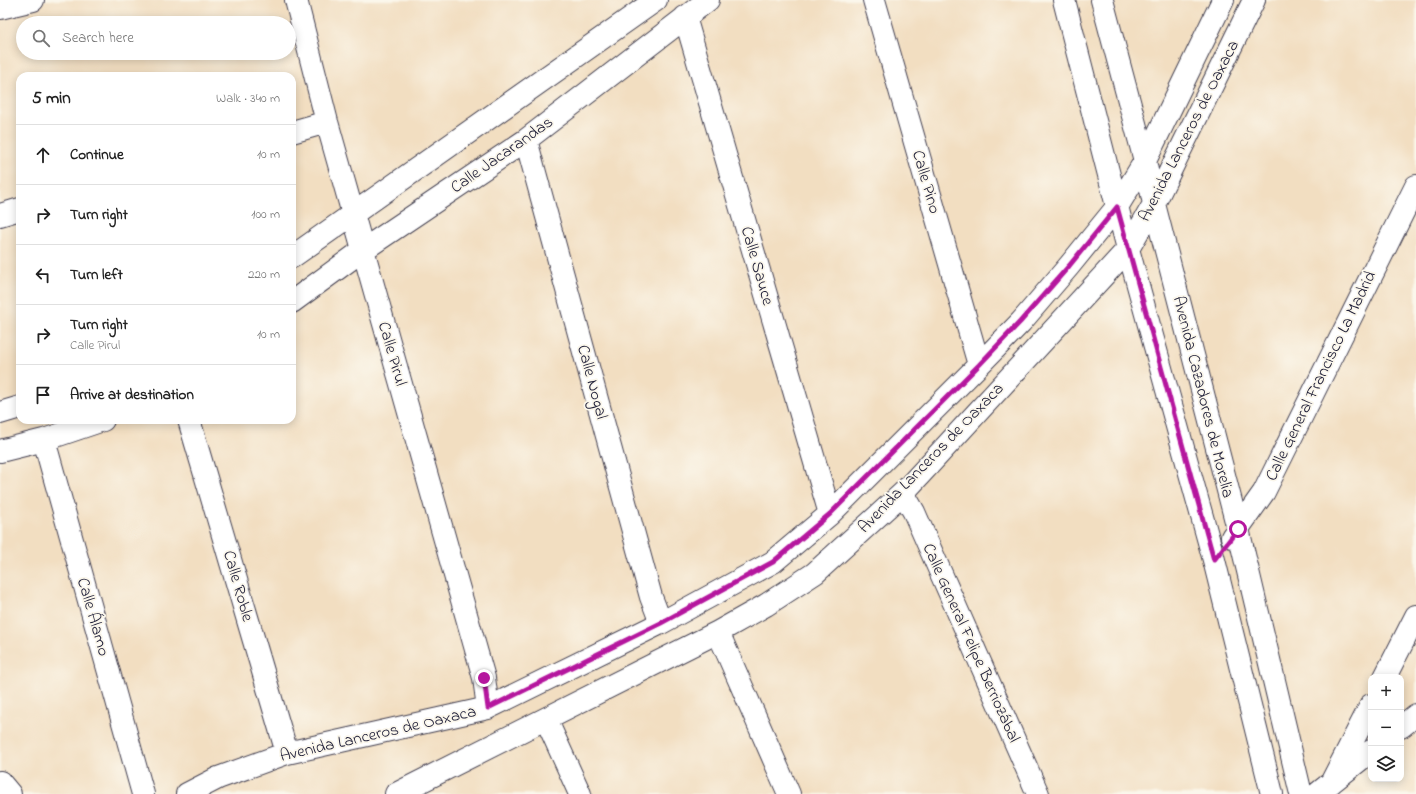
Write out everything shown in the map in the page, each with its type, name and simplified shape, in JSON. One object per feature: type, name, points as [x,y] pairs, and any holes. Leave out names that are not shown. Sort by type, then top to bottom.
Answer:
[{"type":"street","points":[[0,8],[33,0]]},
{"type":"street","name":"Calle Pirul","points":[[296,0],[327,122],[484,678],[488,708]]},
{"type":"street","points":[[296,254],[656,0]]},
{"type":"street","name":"Calle Jacarandas","points":[[296,299],[363,250],[526,140],[708,0]]},
{"type":"street","name":"Calle Pino","points":[[874,0],[979,365]]},
{"type":"street","name":"Avenida Cazadores de Morelia","points":[[1064,0],[1128,249],[1214,560],[1272,794]]},
{"type":"street","name":"Avenida Cazadores de Morelia","points":[[1102,0],[1145,161],[1154,204],[1238,529],[1301,794]]},
{"type":"street","name":"Avenida Lanceros de Oaxaca","points":[[187,794],[218,778],[287,753],[488,708],[661,623],[773,562],[830,514],[979,365],[1055,283],[1117,207],[1145,161],[1223,0]]},
{"type":"street","name":"Avenida Lanceros de Oaxaca","points":[[396,794],[718,632],[766,604],[815,573],[903,492],[1128,249],[1154,204],[1254,0]]},
{"type":"street","name":"Calle Sauce","points":[[685,17],[830,514]]},
{"type":"street","points":[[591,46],[607,77]]},
{"type":"street","points":[[296,131],[327,122]]},
{"type":"street","name":"Calle Nogal","points":[[526,140],[651,597],[661,623]]},
{"type":"street","name":"Calle General Francisco La Madrid","points":[[1214,560],[1264,492],[1416,186]]},
{"type":"street","points":[[0,215],[16,210]]},
{"type":"street","points":[[0,413],[16,408]]},
{"type":"street","points":[[0,451],[44,440],[90,424]]},
{"type":"street","name":"Calle Roble","points":[[190,424],[287,753]]},
{"type":"street","name":"Calle Álamo","points":[[44,440],[142,794]]},
{"type":"street","name":"Calle General Felipe Berriozábal","points":[[903,492],[914,512],[1038,794]]},
{"type":"street","points":[[1387,674],[1416,616]]},
{"type":"street","points":[[718,632],[789,794]]},
{"type":"street","points":[[1324,789],[1368,710]]},
{"type":"street","points":[[1404,725],[1416,715]]},
{"type":"street","points":[[546,719],[580,794]]},
{"type":"street","points":[[1324,789],[1368,753]]},
{"type":"street","points":[[0,782],[10,794]]},
{"type":"route","points":[[484,678],[488,708],[661,623],[773,562],[830,514],[979,365],[1020,322],[1069,266],[1117,207],[1214,560],[1238,529]]}]
